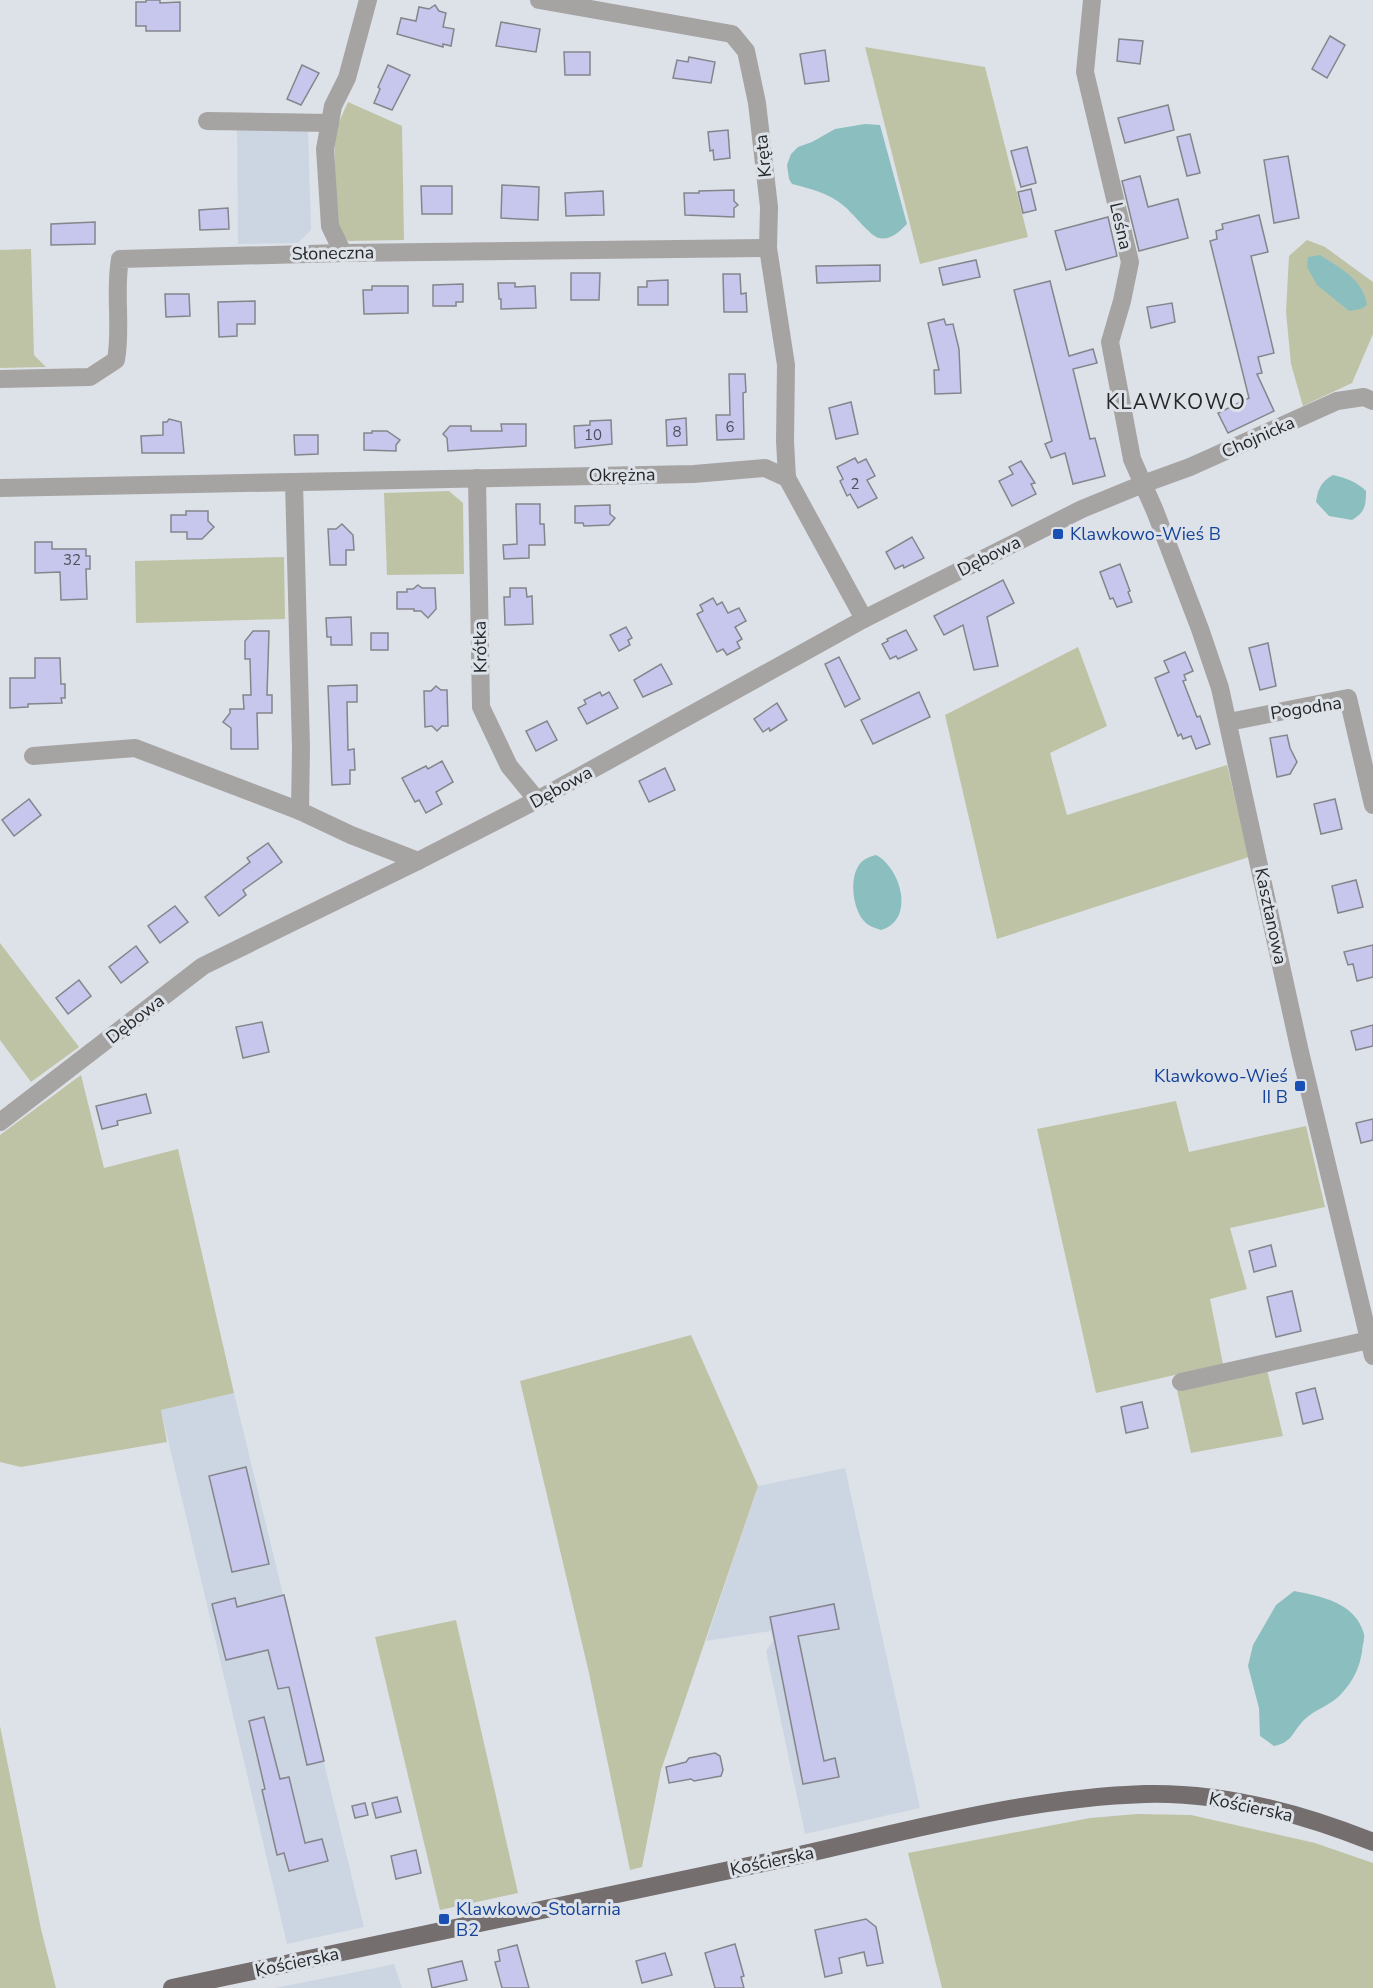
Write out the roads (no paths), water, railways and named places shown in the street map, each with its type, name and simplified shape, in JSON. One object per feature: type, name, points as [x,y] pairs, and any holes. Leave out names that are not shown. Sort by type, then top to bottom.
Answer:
[{"type":"main road","name":"Kościerska","points":[[172,1988],[921,1828],[1052,1803],[1146,1794],[1220,1798],[1284,1812],[1373,1842]]},
{"type":"street","points":[[343,253],[330,226],[325,149],[333,106],[347,78],[368,0]]},
{"type":"street","name":"Kręta","points":[[539,0],[732,34],[746,51],[757,103],[769,207],[768,248],[786,365],[787,478]]},
{"type":"street","name":"Leśna","points":[[1092,0],[1085,72],[1130,262],[1110,342],[1132,459],[1143,484]]},
{"type":"street","points":[[207,121],[330,123]]},
{"type":"street","name":"Słoneczna","points":[[0,379],[90,377],[116,360],[119,341],[116,280],[120,259],[343,253],[768,248]]},
{"type":"street","name":"Chojnicka","points":[[1143,484],[1190,467],[1337,401],[1364,397],[1373,401]]},
{"type":"street","name":"Okrężna","points":[[0,488],[694,474],[765,468],[787,478]]},
{"type":"street","name":"Krótka","points":[[477,478],[481,707],[509,766],[537,800]]},
{"type":"street","points":[[787,478],[864,619]]},
{"type":"street","points":[[294,482],[301,748],[300,812]]},
{"type":"street","name":"Dębowa","points":[[0,1122],[203,966],[537,800],[864,619],[1082,509],[1143,484]]},
{"type":"street","name":"Kasztanowa","points":[[1143,484],[1200,629],[1229,722],[1300,1052],[1371,1348]]},
{"type":"street","name":"Pogodna","points":[[1229,722],[1348,698],[1373,805]]},
{"type":"street","points":[[33,756],[135,748],[418,861]]},
{"type":"street","points":[[1180,1382],[1371,1348]]},
{"type":"water","points":[[865,124],[880,125],[907,224],[898,233],[883,239],[866,229],[848,209],[832,198],[792,184],[789,179],[787,165],[791,154],[798,147],[835,129]]},
{"type":"water","points":[[1320,255],[1343,270],[1356,282],[1365,296],[1367,305],[1361,309],[1349,311],[1317,285],[1307,267],[1308,257]]},
{"type":"water","points":[[1333,475],[1351,481],[1366,491],[1364,508],[1352,520],[1329,516],[1316,502],[1321,486]]},
{"type":"water","points":[[876,855],[892,871],[901,894],[898,916],[892,924],[881,930],[870,926],[860,916],[853,886],[859,865],[866,858]]},
{"type":"water","points":[[1294,1591],[1315,1595],[1345,1608],[1360,1623],[1364,1641],[1357,1669],[1346,1688],[1333,1701],[1304,1720],[1289,1739],[1274,1746],[1260,1736],[1259,1708],[1248,1666],[1253,1645],[1276,1605]]},
{"type":"place","name":"Klawkowo-Wieś B","points":[[1058,534]]},
{"type":"place","name":"Klawkowo-Wieś II B","points":[[1300,1086]]},
{"type":"place","name":"Klawkowo-Stolarnia B2","points":[[444,1919]]},
{"type":"district","name":"KLAWKOWO","points":[[1176,402]]}]
